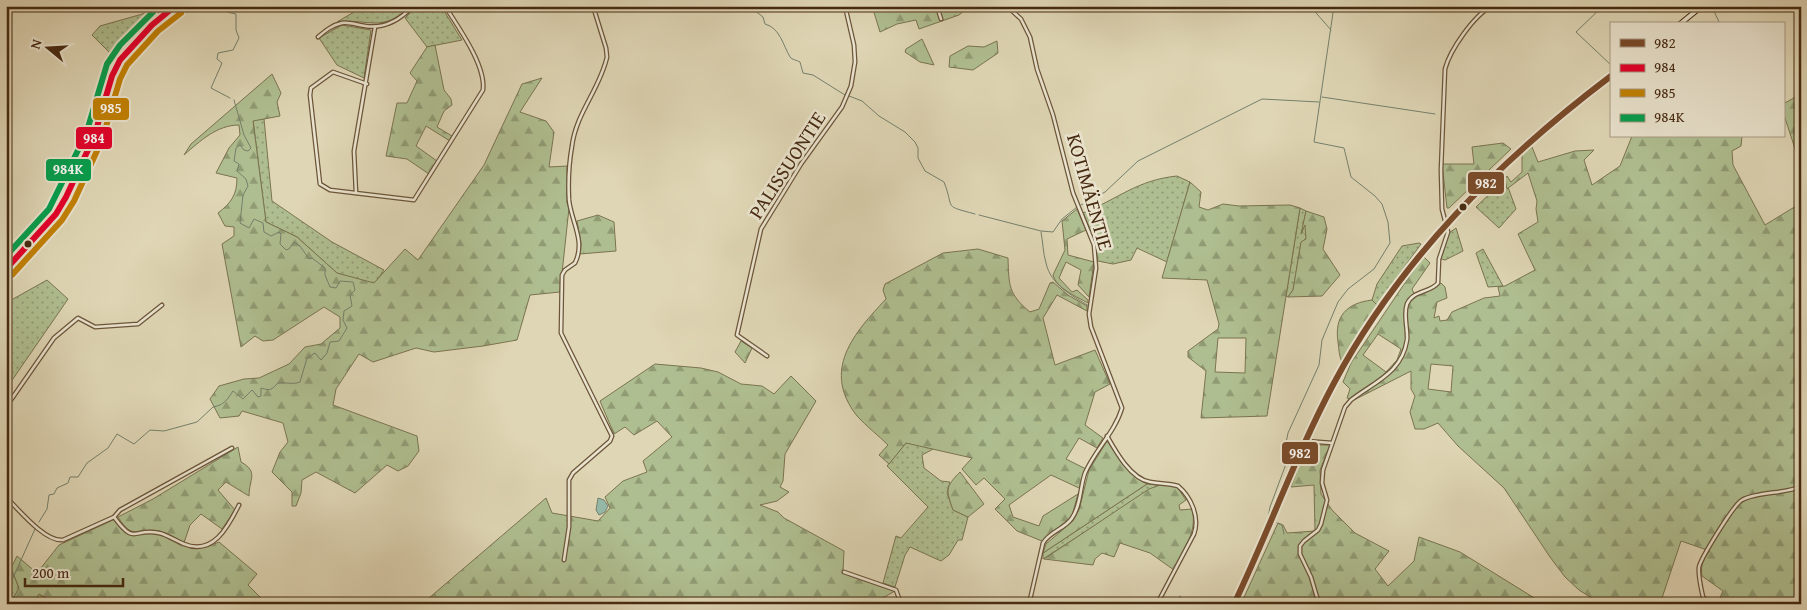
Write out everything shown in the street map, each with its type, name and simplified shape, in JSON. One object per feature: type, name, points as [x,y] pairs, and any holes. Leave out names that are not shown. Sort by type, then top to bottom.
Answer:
[{"type":"main road","points":[[6,269],[56,214],[94,137],[115,68],[127,51],[159,18],[175,6]]},
{"type":"main road","points":[[1682,22],[1702,6]]},
{"type":"main road","points":[[1234,604],[1306,441],[1335,381],[1371,320],[1421,252],[1446,222],[1506,161],[1556,117],[1610,77]]},
{"type":"street","points":[[154,6],[159,18]]},
{"type":"street","points":[[318,37],[333,26],[342,23],[375,27],[397,20],[414,6]]},
{"type":"street","points":[[366,84],[333,72],[316,82],[310,92],[320,184],[327,190],[414,200],[483,90],[473,53],[445,6]]},
{"type":"street","points":[[564,560],[569,527],[569,480],[573,473],[612,437],[607,422],[560,333],[562,275],[564,270],[575,263],[579,249],[576,224],[569,197],[572,144],[578,120],[607,57],[593,6]]},
{"type":"street","name":"PALISSUONTIE","points":[[767,356],[737,335],[750,276],[765,220],[842,107],[851,86],[855,62],[854,45],[845,6]]},
{"type":"street","points":[[937,6],[941,19]]},
{"type":"street","name":"KOTIMÄENTIE","points":[[1007,6],[1021,19],[1030,37],[1037,69],[1053,115],[1073,193],[1094,245],[1096,268],[1089,314],[1091,327],[1097,348],[1122,408],[1085,474],[1074,515],[1066,525],[1049,536],[1043,543],[1029,604]]},
{"type":"street","points":[[1319,604],[1311,578],[1300,554],[1300,546],[1318,530],[1321,524],[1327,500],[1322,483],[1323,470],[1348,403],[1384,378],[1399,362],[1407,338],[1407,304],[1414,295],[1432,288],[1439,280],[1439,259],[1448,232],[1442,209],[1441,146],[1445,69],[1449,58],[1475,19],[1492,6]]},
{"type":"street","points":[[356,193],[353,157],[375,27]]},
{"type":"street","points":[[6,407],[54,338],[78,318],[95,327],[138,324],[162,305]]},
{"type":"street","points":[[1108,436],[1128,467],[1136,474],[1150,482],[1164,482],[1178,486],[1196,513],[1194,534],[1157,604]]},
{"type":"street","points":[[1306,441],[1332,442]]},
{"type":"street","points":[[6,497],[46,535],[58,541],[114,517],[120,510],[232,448]]},
{"type":"street","points":[[1710,604],[1703,597],[1700,566],[1723,522],[1736,505],[1744,499],[1777,490],[1791,491],[1801,486]]},
{"type":"street","points":[[114,517],[124,531],[130,535],[158,532],[183,544],[201,547],[216,540],[239,505]]},
{"type":"street","points":[[844,572],[896,590],[901,604]]},
{"type":"green space","points":[[147,6],[151,6],[153,13],[114,57],[92,35],[100,26],[146,13]]},
{"type":"green space","points":[[364,6],[410,6],[400,15],[383,22],[337,22]]},
{"type":"green space","points":[[417,6],[441,6],[462,40],[427,47],[405,18]]},
{"type":"green space","points":[[872,6],[970,6],[959,15],[919,29],[916,20],[897,24],[880,32]]},
{"type":"green space","points":[[342,25],[371,30],[364,78],[337,65],[319,38]]},
{"type":"green space","points":[[922,39],[934,65],[920,62],[905,52],[906,49]]},
{"type":"green space","points":[[997,41],[998,53],[973,70],[949,67],[950,56],[968,46],[984,47]]},
{"type":"green space","points":[[435,45],[444,90],[451,99],[452,105],[444,111],[437,127],[452,136],[450,141],[426,126],[416,146],[437,161],[429,174],[407,159],[386,156],[397,103],[407,103],[417,81],[410,73],[427,47]]},
{"type":"green space","points":[[272,74],[281,93],[277,102],[280,116],[253,121],[266,222],[297,237],[337,273],[374,283],[405,249],[418,260],[484,165],[522,84],[542,78],[520,112],[546,121],[554,132],[549,167],[567,166],[567,203],[569,208],[560,292],[530,295],[517,340],[434,352],[416,348],[373,362],[359,354],[336,389],[333,405],[417,436],[419,451],[408,466],[398,471],[387,465],[355,493],[316,472],[302,480],[301,493],[296,506],[292,506],[292,492],[272,472],[280,452],[288,442],[283,423],[242,411],[239,416],[220,418],[210,399],[219,386],[244,379],[259,378],[289,364],[305,347],[321,344],[340,328],[340,317],[324,307],[273,340],[263,341],[255,336],[241,347],[222,244],[234,236],[234,227],[225,226],[218,213],[232,198],[236,189],[237,178],[216,173],[229,148],[240,135],[239,125],[216,131],[184,155],[191,144]]},
{"type":"green space","points":[[1801,94],[1801,167],[1784,115],[1784,103]]},
{"type":"green space","points":[[264,119],[272,201],[332,242],[384,270],[374,284],[337,273],[297,237],[266,222],[253,120]]},
{"type":"green space","points":[[1631,138],[1742,138],[1741,146],[1732,151],[1733,165],[1765,225],[1801,203],[1801,471],[1798,472],[1801,481],[1801,602],[1798,604],[1717,604],[1723,591],[1702,576],[1703,562],[1710,551],[1681,541],[1660,604],[1601,604],[1579,590],[1565,577],[1504,488],[1458,446],[1438,423],[1424,429],[1415,429],[1410,412],[1415,396],[1411,389],[1411,371],[1354,400],[1347,398],[1350,389],[1343,382],[1351,363],[1423,256],[1430,263],[1412,289],[1415,296],[1441,283],[1445,287],[1447,298],[1437,302],[1434,318],[1439,316],[1440,321],[1447,320],[1452,312],[1484,298],[1500,296],[1498,287],[1505,286],[1535,270],[1518,234],[1538,222],[1537,201],[1528,173],[1507,189],[1505,179],[1507,176],[1511,182],[1522,172],[1522,154],[1532,147],[1538,162],[1575,151],[1594,150],[1584,160],[1592,185],[1620,166]],"holes":[[[1378,334],[1401,349],[1397,360],[1386,372],[1363,355]],[[1431,364],[1453,366],[1451,392],[1428,389]]]},
{"type":"green space","points":[[1503,143],[1511,149],[1447,208],[1442,164],[1474,164],[1472,147]]},
{"type":"green space","points":[[1177,176],[1190,182],[1167,262],[1137,248],[1131,260],[1113,264],[1098,261],[1094,238],[1083,213],[1139,186],[1163,178]]},
{"type":"green space","points":[[1505,179],[1516,209],[1499,228],[1476,207]]},
{"type":"green space","points":[[1190,182],[1201,192],[1199,207],[1208,210],[1223,204],[1239,206],[1290,205],[1300,208],[1267,416],[1201,418],[1206,371],[1188,357],[1188,351],[1218,329],[1219,324],[1207,280],[1162,278]],"holes":[[[1218,338],[1246,338],[1245,373],[1215,372]]]},
{"type":"green space","points":[[1300,208],[1306,211],[1302,231],[1305,224],[1307,226],[1305,235],[1307,237],[1301,243],[1293,290],[1288,297],[1286,296]]},
{"type":"green space","points":[[1077,209],[1086,230],[1067,239],[1068,255],[1094,262],[1089,297],[1078,285],[1081,270],[1066,262],[1059,278],[1072,292],[1077,290],[1088,300],[1088,303],[1062,288],[1053,275],[1065,250],[1062,221]]},
{"type":"green space","points":[[1306,211],[1324,217],[1327,229],[1323,249],[1340,275],[1322,296],[1288,297],[1293,290],[1301,242],[1306,239],[1305,225],[1301,234]]},
{"type":"green space","points":[[598,215],[614,222],[616,251],[580,254],[581,244],[577,221]]},
{"type":"green space","points":[[1456,228],[1463,251],[1445,260],[1441,259],[1449,233]]},
{"type":"green space","points":[[1421,244],[1377,305],[1372,300],[1377,284],[1402,246]]},
{"type":"green space","points":[[978,249],[1008,258],[1011,288],[1017,300],[1030,312],[1039,309],[1050,283],[1053,282],[1068,295],[1087,306],[1087,311],[1057,295],[1043,318],[1055,365],[1095,350],[1110,384],[1095,392],[1085,425],[1103,438],[1097,448],[1079,438],[1066,459],[1086,469],[1079,488],[1051,475],[1009,505],[1013,517],[1039,526],[1043,516],[1078,494],[1072,516],[1042,541],[1017,531],[995,509],[1005,499],[984,478],[976,485],[962,469],[972,458],[906,443],[889,464],[879,455],[888,445],[857,416],[847,399],[842,383],[842,368],[846,353],[863,325],[886,299],[883,290],[885,284],[943,253]]},
{"type":"green space","points":[[1483,249],[1503,286],[1488,287],[1476,253]]},
{"type":"green space","points":[[47,280],[68,299],[6,389],[6,303]]},
{"type":"green space","points":[[1372,300],[1377,305],[1342,362],[1337,333],[1340,318],[1344,312],[1356,304]]},
{"type":"green space","points":[[741,341],[752,348],[745,363],[735,352]]},
{"type":"green space","points":[[655,364],[701,368],[718,372],[741,384],[762,386],[774,394],[791,376],[816,401],[785,454],[783,481],[780,487],[789,492],[777,501],[760,505],[778,512],[784,518],[844,551],[843,572],[895,591],[872,604],[422,604],[546,498],[552,513],[598,521],[610,508],[605,497],[623,481],[647,472],[643,461],[672,437],[657,421],[634,435],[625,427],[614,434],[600,401]]},
{"type":"green space","points":[[1107,441],[1127,468],[1147,484],[1043,553],[1046,544],[1073,521],[1079,510],[1089,470]]},
{"type":"green space","points":[[906,443],[935,448],[922,455],[924,468],[941,481],[950,482],[947,493],[953,510],[968,517],[962,540],[958,540],[949,555],[941,561],[910,547],[905,555],[895,587],[883,583],[896,536],[901,538],[928,507],[887,466]]},
{"type":"green space","points":[[1307,445],[1330,445],[1320,470],[1321,494],[1332,510],[1355,533],[1389,551],[1375,569],[1388,586],[1414,561],[1419,537],[1460,552],[1544,604],[1241,604],[1278,523],[1283,525],[1287,533],[1315,531],[1314,485],[1291,487]]},
{"type":"green space","points":[[238,447],[241,462],[250,469],[252,476],[249,496],[226,482],[218,490],[235,510],[222,529],[201,514],[190,525],[184,543],[159,531],[136,532],[123,525],[118,517],[153,499]]},
{"type":"green space","points":[[960,472],[984,504],[968,517],[953,510],[948,493],[949,485]]},
{"type":"green space","points":[[1147,484],[1158,485],[1043,559],[1043,553]]},
{"type":"green space","points":[[1163,484],[1177,487],[1186,500],[1179,505],[1180,510],[1192,509],[1193,525],[1189,541],[1174,570],[1150,553],[1120,543],[1114,557],[1102,553],[1095,559],[1093,565],[1044,559],[1149,489]]},
{"type":"green space","points":[[115,519],[131,535],[159,534],[168,536],[187,546],[200,548],[219,542],[257,574],[248,585],[267,604],[56,604],[39,594],[34,604],[10,604],[19,588],[11,568],[17,556],[37,573],[59,545]]},
{"type":"green space","points":[[11,568],[19,588],[10,604],[6,604],[6,581]]},
{"type":"green space","points":[[38,594],[56,604],[34,604]]},
{"type":"shaded area","points":[[598,498],[604,500],[608,506],[605,512],[599,515],[596,510]]},
{"type":"waterway","points":[[227,6],[227,12],[236,14],[236,30],[239,38],[233,50],[218,53],[217,59],[222,63],[211,88],[230,98]]},
{"type":"waterway","points":[[749,6],[763,17],[765,24],[778,33],[790,57],[800,62],[803,73],[813,75],[845,95]]},
{"type":"waterway","points":[[1310,6],[1331,30]]},
{"type":"waterway","points":[[1268,518],[1270,507],[1293,445],[1286,443],[1288,433],[1319,365],[1322,340],[1338,302],[1348,289],[1374,269],[1390,243],[1388,222],[1382,204],[1351,177],[1344,148],[1314,142],[1334,6]]},
{"type":"waterway","points":[[1603,6],[1576,32],[1610,64]]},
{"type":"waterway","points":[[1713,9],[1719,22]]},
{"type":"waterway","points":[[849,96],[862,101],[879,116],[905,132],[915,142],[918,148],[918,158],[925,171],[944,182],[951,205],[975,214]]},
{"type":"waterway","points":[[1322,97],[1435,114]]},
{"type":"waterway","points":[[1081,205],[1105,192],[1138,161],[1262,99],[1319,102]]},
{"type":"waterway","points":[[39,522],[47,509],[49,495],[54,494],[57,488],[68,483],[70,477],[78,477],[87,463],[108,448],[117,434],[134,444],[150,430],[164,431],[197,422],[213,407],[225,402],[233,391],[243,399],[252,390],[258,397],[261,396],[261,388],[269,390],[278,383],[300,382],[307,358],[315,353],[321,360],[327,353],[330,342],[339,341],[347,328],[343,320],[344,311],[352,306],[350,295],[355,290],[353,282],[340,281],[336,288],[330,287],[325,275],[325,268],[312,258],[309,259],[300,246],[294,242],[286,250],[280,244],[281,234],[279,232],[271,236],[264,232],[263,223],[254,219],[249,228],[240,223],[243,195],[248,186],[246,179],[237,171],[239,164],[234,161],[236,148],[240,145],[244,150],[248,151],[251,148],[244,135],[234,100]]},
{"type":"waterway","points":[[979,215],[1041,231],[1053,232],[1062,219],[1077,207]]},
{"type":"waterway","points":[[1041,232],[1045,259],[1052,277],[1063,289],[1089,306]]},
{"type":"waterway","points":[[1277,523],[1282,525],[1284,534]]},
{"type":"waterway","points":[[8,589],[35,529]]},
{"type":"waterway","points":[[1180,596],[1180,604]]},
{"type":"transit line","name":"984","points":[[6,269],[56,214],[66,197],[94,137],[112,76],[120,60],[152,25],[175,6]]},
{"type":"transit line","name":"984K","points":[[6,256],[49,209],[86,134],[107,64],[120,45],[153,12]]},
{"type":"transit line","name":"985","points":[[12,275],[62,220],[74,201],[102,140],[120,79],[127,65],[158,31],[181,13]]},
{"type":"transit line","name":"982","points":[[1234,604],[1320,410],[1360,338],[1390,295],[1421,254],[1492,177],[1570,108],[1610,77]]}]
